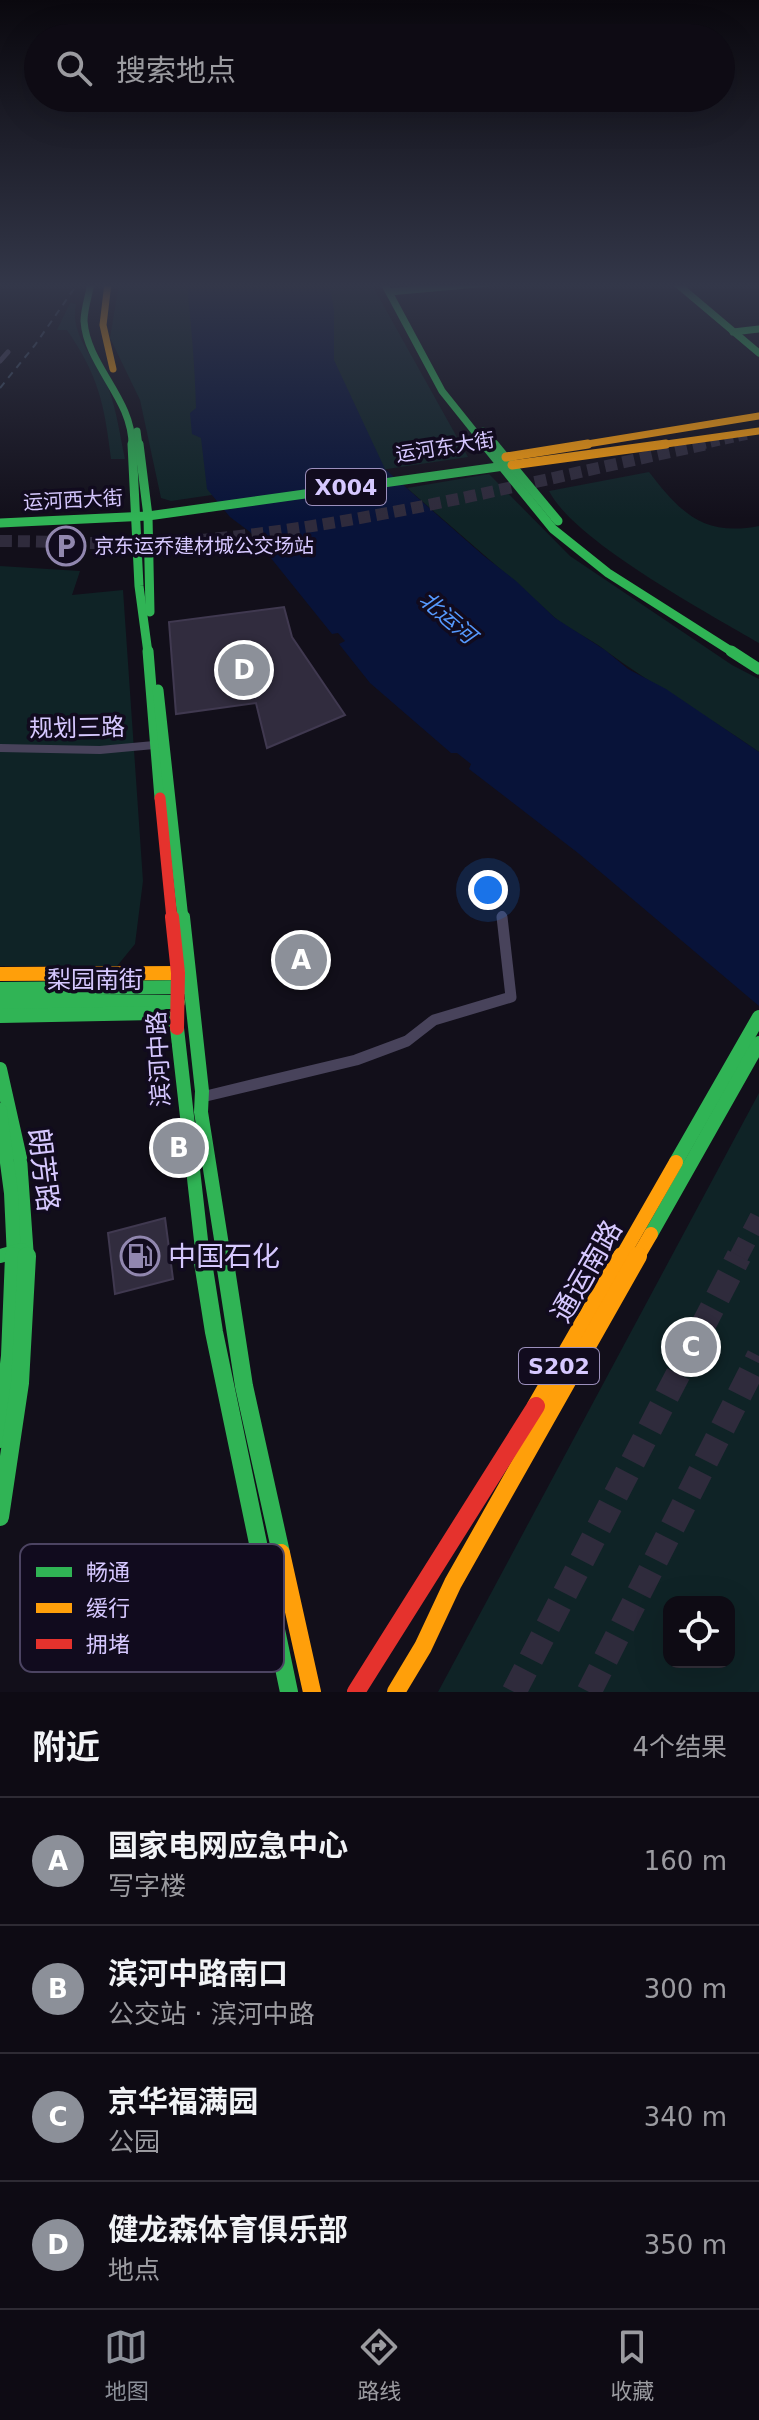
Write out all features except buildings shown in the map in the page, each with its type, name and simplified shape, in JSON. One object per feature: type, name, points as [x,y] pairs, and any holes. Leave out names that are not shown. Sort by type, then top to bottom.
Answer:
[{"type":"main road","name":"滨河中路","points":[[100,362],[125,412],[132,434],[131,467],[142,513],[139,586],[151,675],[154,745],[178,973],[184,987]]},
{"type":"main road","name":"滨河中路","points":[[110,362],[132,411],[138,433],[150,612],[184,1002],[202,1097],[203,1124],[244,1386],[279,1544]]},
{"type":"main road","points":[[433,362],[448,387],[553,529],[586,557],[759,669]]},
{"type":"main road","name":"运河东大街","points":[[504,462],[573,447],[759,416]]},
{"type":"main road","name":"运河东大街","points":[[142,513],[476,465],[542,461],[759,431]]},
{"type":"main road","points":[[542,461],[535,457],[573,447]]},
{"type":"main road","points":[[504,462],[590,551],[698,623],[759,659]]},
{"type":"main road","name":"运河西大街","points":[[0,515],[142,513]]},
{"type":"main road","name":"运河西大街","points":[[0,523],[142,513]]},
{"type":"main road","points":[[0,974],[178,973]]},
{"type":"main road","name":"梨园南街","points":[[0,989],[184,987]]},
{"type":"main road","name":"滨河中路","points":[[184,1002],[177,1022],[195,1210],[214,1332],[258,1544]]},
{"type":"main road","name":"梨园南街","points":[[1,1008],[184,1002]]},
{"type":"main road","points":[[1,1008],[155,1013],[177,1022]]},
{"type":"main road","name":"通运南路","points":[[356,1692],[518,1437],[759,1017]]},
{"type":"main road","name":"通运南路","points":[[396,1692],[423,1647],[453,1583],[759,1043]]},
{"type":"main road","name":"朗芳路","points":[[0,1069],[12,1107],[26,1193],[16,1312],[0,1439]]},
{"type":"main road","name":"朗芳路","points":[[0,1110],[22,1250],[22,1385],[0,1517]]},
{"type":"main road","points":[[0,1256],[22,1250]]},
{"type":"main road","name":"滨河中路","points":[[284,1566],[312,1692]]},
{"type":"main road","name":"滨河中路","points":[[284,1668],[289,1692]]},
{"type":"street","name":"规划三路","points":[[0,748],[100,750],[154,745]]},
{"type":"street","points":[[202,1097],[356,1060],[407,1041],[434,1020],[511,997],[502,915]]},
{"type":"green space","points":[[86,362],[94,362],[109,390],[125,459],[111,459],[102,406]]},
{"type":"green space","points":[[122,362],[415,362],[468,457],[171,501],[161,498],[140,400]]},
{"type":"green space","points":[[649,472],[671,499],[695,518],[723,528],[759,526],[759,643],[613,553],[563,511],[549,491]]},
{"type":"green space","points":[[489,474],[570,556],[732,665],[759,679],[759,752],[560,622],[407,488]]},
{"type":"green space","points":[[0,566],[80,571],[72,595],[123,590],[143,881],[135,944],[117,966],[0,966]]},
{"type":"green space","points":[[759,1093],[759,1692],[438,1692]]},
{"type":"water","name":"北运河","points":[[194,362],[335,362],[385,469],[555,618],[605,650],[628,669],[666,689],[759,752],[759,1006],[578,853],[469,769],[471,764],[457,753],[451,753],[370,683],[339,644],[345,641],[338,633],[332,634],[250,532],[230,517],[207,489],[201,438],[192,434],[190,413],[196,408]]},
{"type":"tunnel","points":[[697,446],[748,435]]},
{"type":"tunnel","points":[[0,541],[154,543],[243,536],[443,502],[707,444]]},
{"type":"tunnel","points":[[738,1258],[759,1217]]},
{"type":"tunnel","points":[[514,1692],[739,1256]]},
{"type":"tunnel","points":[[589,1692],[759,1356]]},
{"type":"railway","points":[[0,388],[21,362]]},
{"type":"traffic: fast","points":[[100,362],[125,412],[132,434],[131,467],[136,497],[139,586],[151,675],[151,718],[160,798]]},
{"type":"traffic: fast","points":[[426,362],[442,391],[553,529],[608,573],[759,669]]},
{"type":"traffic: fast","points":[[137,431],[148,516],[150,612]]},
{"type":"traffic: fast","points":[[483,431],[558,521]]},
{"type":"traffic: fast","points":[[0,523],[148,516],[512,465]]},
{"type":"traffic: fast","points":[[158,690],[202,1091],[201,1112],[244,1386],[279,1544]]},
{"type":"traffic: fast","points":[[0,989],[190,987]]},
{"type":"traffic: fast","points":[[0,1002],[178,1002]]},
{"type":"traffic: fast","points":[[0,1016],[155,1013],[177,1022]]},
{"type":"traffic: fast","points":[[676,1162],[759,1017]]},
{"type":"traffic: fast","points":[[177,1028],[195,1210],[214,1332],[258,1544]]},
{"type":"traffic: fast","points":[[651,1234],[759,1043]]},
{"type":"traffic: fast","points":[[0,1069],[10,1102],[20,1158],[27,1248],[20,1383],[0,1517]]},
{"type":"traffic: fast","points":[[0,1110],[11,1193],[14,1274],[10,1356],[0,1439]]},
{"type":"traffic: fast","points":[[0,1256],[22,1250]]},
{"type":"traffic: fast","points":[[284,1668],[289,1692]]},
{"type":"traffic: slow","points":[[111,362],[113,369]]},
{"type":"traffic: slow","points":[[506,457],[759,416]]},
{"type":"traffic: slow","points":[[512,465],[759,431]]},
{"type":"traffic: slow","points":[[0,974],[178,973]]},
{"type":"traffic: slow","points":[[536,1406],[676,1162]]},
{"type":"traffic: slow","points":[[396,1692],[423,1647],[453,1583],[651,1234]]},
{"type":"traffic: slow","points":[[284,1566],[312,1692]]},
{"type":"traffic: jam","points":[[160,798],[178,973],[177,1028]]},
{"type":"traffic: jam","points":[[356,1692],[536,1406]]},
{"type":"place","name":"京东运乔建材城公交场站","points":[[66,546]]},
{"type":"place","name":"健龙森体育俱乐部","points":[[244,670]]},
{"type":"place","name":"国家电网应急中心","points":[[301,960]]},
{"type":"place","name":"滨河中路南口","points":[[179,1148]]},
{"type":"place","name":"中国石化","points":[[140,1256]]},
{"type":"place","name":"京华福满园","points":[[691,1347]]}]
